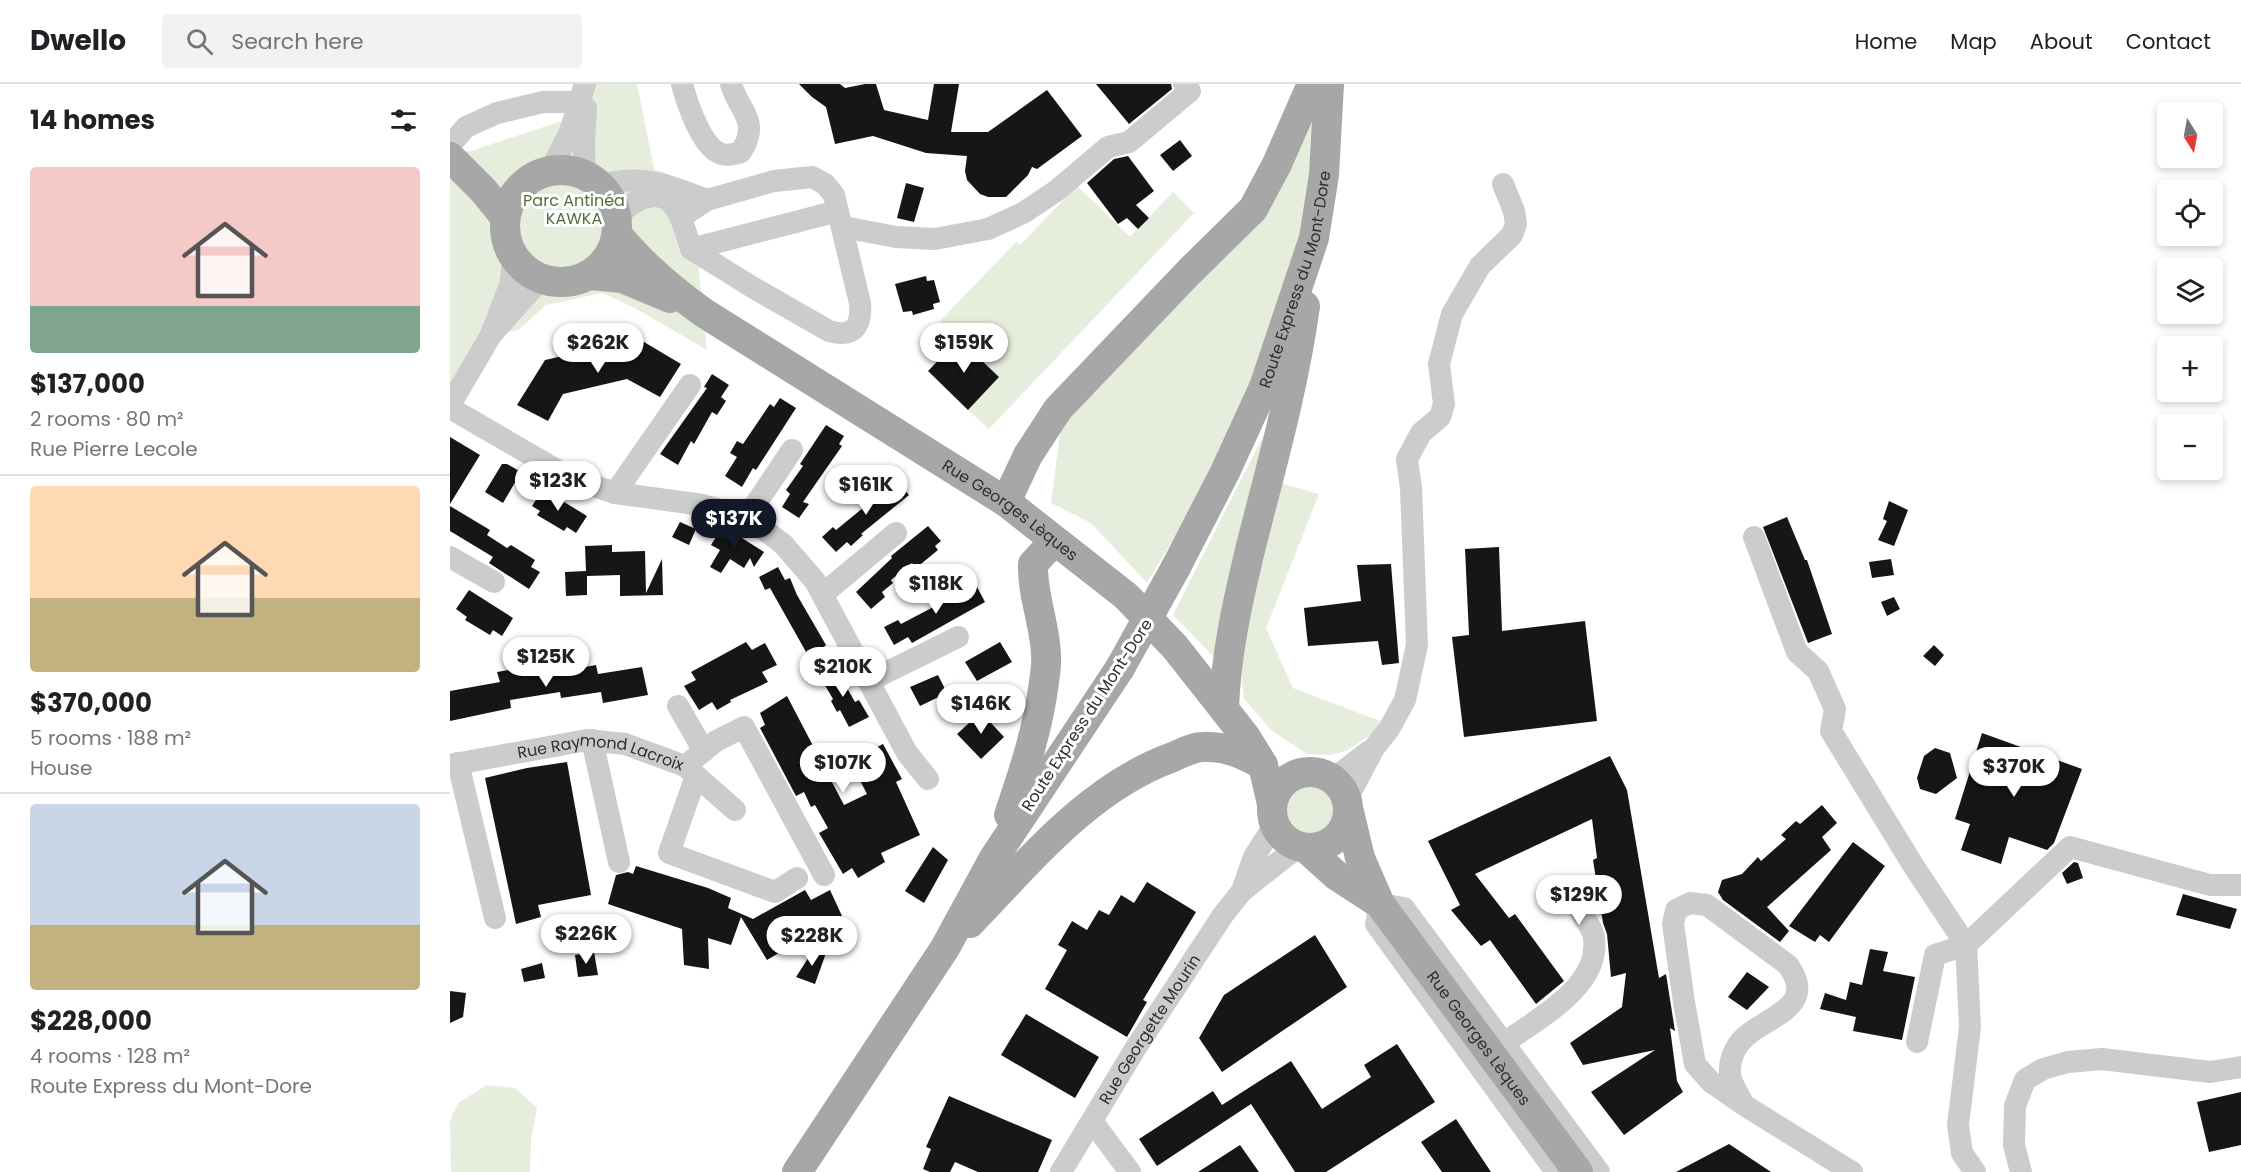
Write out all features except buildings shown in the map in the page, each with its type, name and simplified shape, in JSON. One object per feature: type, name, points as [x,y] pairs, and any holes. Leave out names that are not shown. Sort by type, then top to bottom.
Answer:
[{"type":"main road","points":[[1006,502],[1028,455],[1058,409],[1189,272],[1253,209],[1277,164],[1312,84]]},
{"type":"main road","name":"Route Express du Mont-Dore","points":[[797,1172],[945,948],[994,858],[1120,668],[1225,472],[1264,387],[1314,238],[1324,175],[1329,84]]},
{"type":"main road","points":[[450,157],[494,173],[538,176],[568,171],[592,181],[610,199],[616,225],[608,257],[590,274],[574,281],[557,283],[541,279],[526,271],[514,258],[506,238],[505,217],[509,204],[516,192],[538,176]]},
{"type":"main road","points":[[450,157],[483,190],[505,217]]},
{"type":"main road","name":"Rue Georges Lèques","points":[[616,225],[633,253],[667,286],[704,314],[1006,502],[1126,596],[1175,647],[1245,736],[1263,765],[1274,814]]},
{"type":"main road","points":[[1224,708],[1225,675],[1232,623],[1299,353],[1314,238]]},
{"type":"main road","name":"Rue Georges Lèques","points":[[590,274],[622,278],[704,314]]},
{"type":"main road","points":[[994,858],[1026,766],[1040,717],[1047,656],[1033,579],[1033,564],[1054,541]]},
{"type":"main road","name":"Rue Georges Lèques","points":[[1245,736],[1279,762],[1302,772]]},
{"type":"main road","points":[[945,948],[1076,815],[1114,786],[1160,761],[1201,747],[1236,750],[1263,765]]},
{"type":"main road","points":[[1313,771],[1323,773],[1343,796],[1346,824],[1340,835],[1330,843],[1318,847],[1302,847],[1281,834],[1274,814],[1276,793],[1282,784],[1302,772],[1313,771]]},
{"type":"main road","name":"Rue Georges Lèques","points":[[1343,796],[1360,858],[1380,904],[1578,1172]]},
{"type":"main road","name":"Rue Georges Lèques","points":[[1302,847],[1337,876],[1380,904]]},
{"type":"street","points":[[682,84],[695,122],[711,148],[721,154],[741,153]]},
{"type":"street","points":[[731,84],[747,114],[750,133],[741,153]]},
{"type":"street","points":[[691,249],[840,219],[896,237],[935,239],[988,228],[1023,213],[1056,191],[1108,147],[1129,142],[1190,92],[1184,84]]},
{"type":"street","points":[[450,145],[466,127],[497,113],[584,90]]},
{"type":"street","points":[[538,176],[570,132],[584,90]]},
{"type":"street","points":[[584,90],[584,142],[592,181],[661,182],[707,200]]},
{"type":"street","points":[[741,153],[764,183]]},
{"type":"street","points":[[616,225],[637,201],[650,196],[663,198],[673,204],[681,217],[691,249],[829,331],[841,334],[857,326],[861,315],[840,219],[834,195],[825,184],[812,177],[764,183],[707,200],[681,217]]},
{"type":"street","points":[[1343,796],[1389,729],[1405,699],[1417,645],[1411,488],[1407,459],[1421,433],[1440,417],[1444,404],[1439,364],[1452,314],[1480,267],[1512,235],[1516,224],[1514,211],[1503,184]]},
{"type":"street","points":[[514,258],[510,285],[492,335],[450,407],[569,477],[615,493],[703,505],[747,517],[783,544],[815,581],[907,753],[928,778]]},
{"type":"street","points":[[492,335],[541,279]]},
{"type":"street","points":[[615,493],[690,385]]},
{"type":"street","points":[[747,517],[792,450]]},
{"type":"street","points":[[823,594],[896,533]]},
{"type":"street","points":[[1754,537],[1797,652],[1818,671],[1834,709],[1831,731],[1913,865],[1966,945],[1970,1027],[1958,1125],[1962,1152],[1975,1172]]},
{"type":"street","points":[[450,557],[494,582]]},
{"type":"street","points":[[869,681],[958,637]]},
{"type":"street","points":[[678,706],[704,751]]},
{"type":"street","points":[[797,878],[775,892],[669,853],[690,771],[704,751],[716,741],[744,728],[824,875]]},
{"type":"street","points":[[592,740],[619,862]]},
{"type":"street","name":"Rue Raymond Lacroix","points":[[454,764],[592,740],[626,744],[690,771],[735,810]]},
{"type":"street","points":[[454,764],[495,918]]},
{"type":"street","name":"Rue Georgette Mourin","points":[[1242,891],[1254,857],[1274,814]]},
{"type":"street","points":[[1917,1042],[1935,955],[1966,945],[2070,846],[2210,885],[2241,885]]},
{"type":"street","name":"Rue Georgette Mourin","points":[[1061,1172],[1135,1049],[1223,915],[1242,891],[1302,847]]},
{"type":"street","points":[[1744,1105],[1730,1077],[1732,1054],[1745,1037],[1783,1013],[1793,1003],[1797,990],[1795,975],[1788,965],[1707,905],[1690,903],[1676,910],[1673,924],[1695,1064],[1711,1082],[1744,1105],[1852,1172]]},
{"type":"street","points":[[1556,1172],[1376,924],[1380,904],[1404,908],[1599,1172]]},
{"type":"street","points":[[1504,1043],[1572,994],[1591,967],[1594,938],[1582,914]]},
{"type":"street","points":[[2021,1172],[2014,1145],[2015,1106],[2025,1080],[2043,1069],[2068,1062],[2102,1059],[2210,1072],[2241,1067]]},
{"type":"street","points":[[1092,1121],[1130,1172]]},
{"type":"green space","name":"Parc Antinéa KAWKA","points":[[589,84],[637,84],[654,169],[690,182],[707,350],[635,308],[602,293],[546,305],[518,330],[491,335],[450,405],[450,152],[471,151],[586,113]]},
{"type":"green space","points":[[1312,107],[1311,199],[1278,313],[1232,428],[1185,520],[1147,583],[1091,523],[1051,503],[1060,434],[1079,394],[1163,316]]},
{"type":"green space","points":[[1077,186],[1130,237],[1173,192],[1194,213],[989,429],[968,410],[999,377],[940,321],[1016,242],[1020,245]]},
{"type":"green space","points":[[1261,440],[1265,443],[1214,657],[1173,615]]},
{"type":"green space","points":[[1276,482],[1319,494],[1266,628],[1293,688],[1380,721],[1375,732],[1346,751],[1331,755],[1307,754],[1271,730],[1244,699],[1239,648]]},
{"type":"green space","points":[[1304,782],[1314,782],[1328,789],[1335,808],[1328,827],[1314,834],[1304,834],[1294,830],[1287,823],[1283,813],[1283,803],[1287,793],[1294,786]]},
{"type":"green space","points":[[487,1085],[515,1088],[537,1108],[531,1141],[530,1172],[451,1172],[450,1121],[458,1103]]}]
